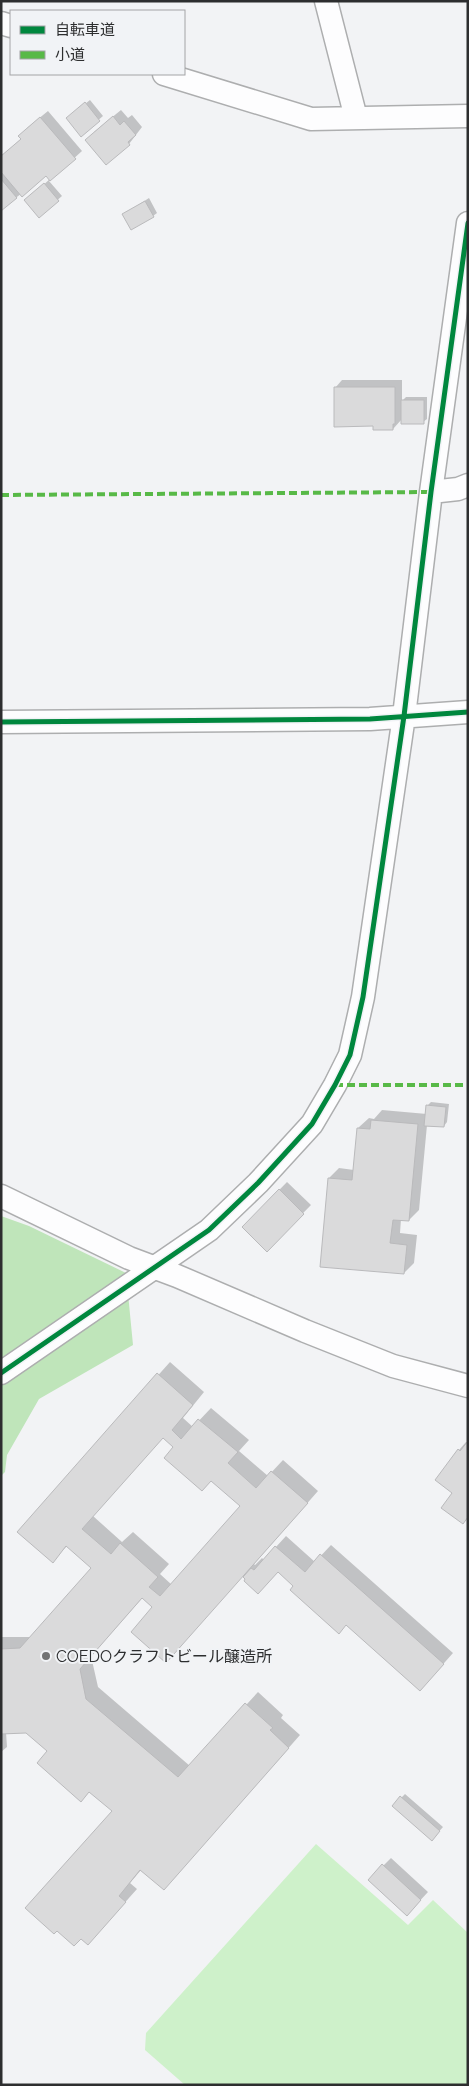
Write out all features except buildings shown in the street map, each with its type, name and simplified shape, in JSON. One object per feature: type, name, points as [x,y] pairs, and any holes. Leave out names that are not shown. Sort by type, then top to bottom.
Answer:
[{"type":"street","points":[[326,1],[356,118]]},
{"type":"street","points":[[167,75],[311,119],[468,116]]},
{"type":"street","points":[[1,1373],[209,1230],[258,1183],[312,1124],[350,1055],[364,996],[404,716],[431,492],[468,223]]},
{"type":"street","points":[[431,492],[458,489],[468,485]]},
{"type":"street","points":[[1,722],[370,719],[468,712]]},
{"type":"street","points":[[1,1196],[128,1258],[393,1366],[468,1386]]},
{"type":"green space","points":[[1,1216],[29,1226],[126,1273],[133,1345],[39,1399],[7,1455],[5,1472],[1,1476]]},
{"type":"green space","points":[[316,1844],[408,1925],[433,1900],[468,1933],[468,2085],[185,2085],[145,2050],[146,2033]]},
{"type":"marked path","points":[[1,495],[431,492]]},
{"type":"marked path","points":[[335,1085],[468,1085]]},
{"type":"cycle path","points":[[1,1373],[209,1230],[258,1183],[312,1124],[350,1055],[363,997],[404,716],[431,492],[468,223]]},
{"type":"cycle path","points":[[1,722],[370,719],[468,712]]},
{"type":"place","name":"COEDOクラフトビール醸造所","points":[[46,1656]]}]
